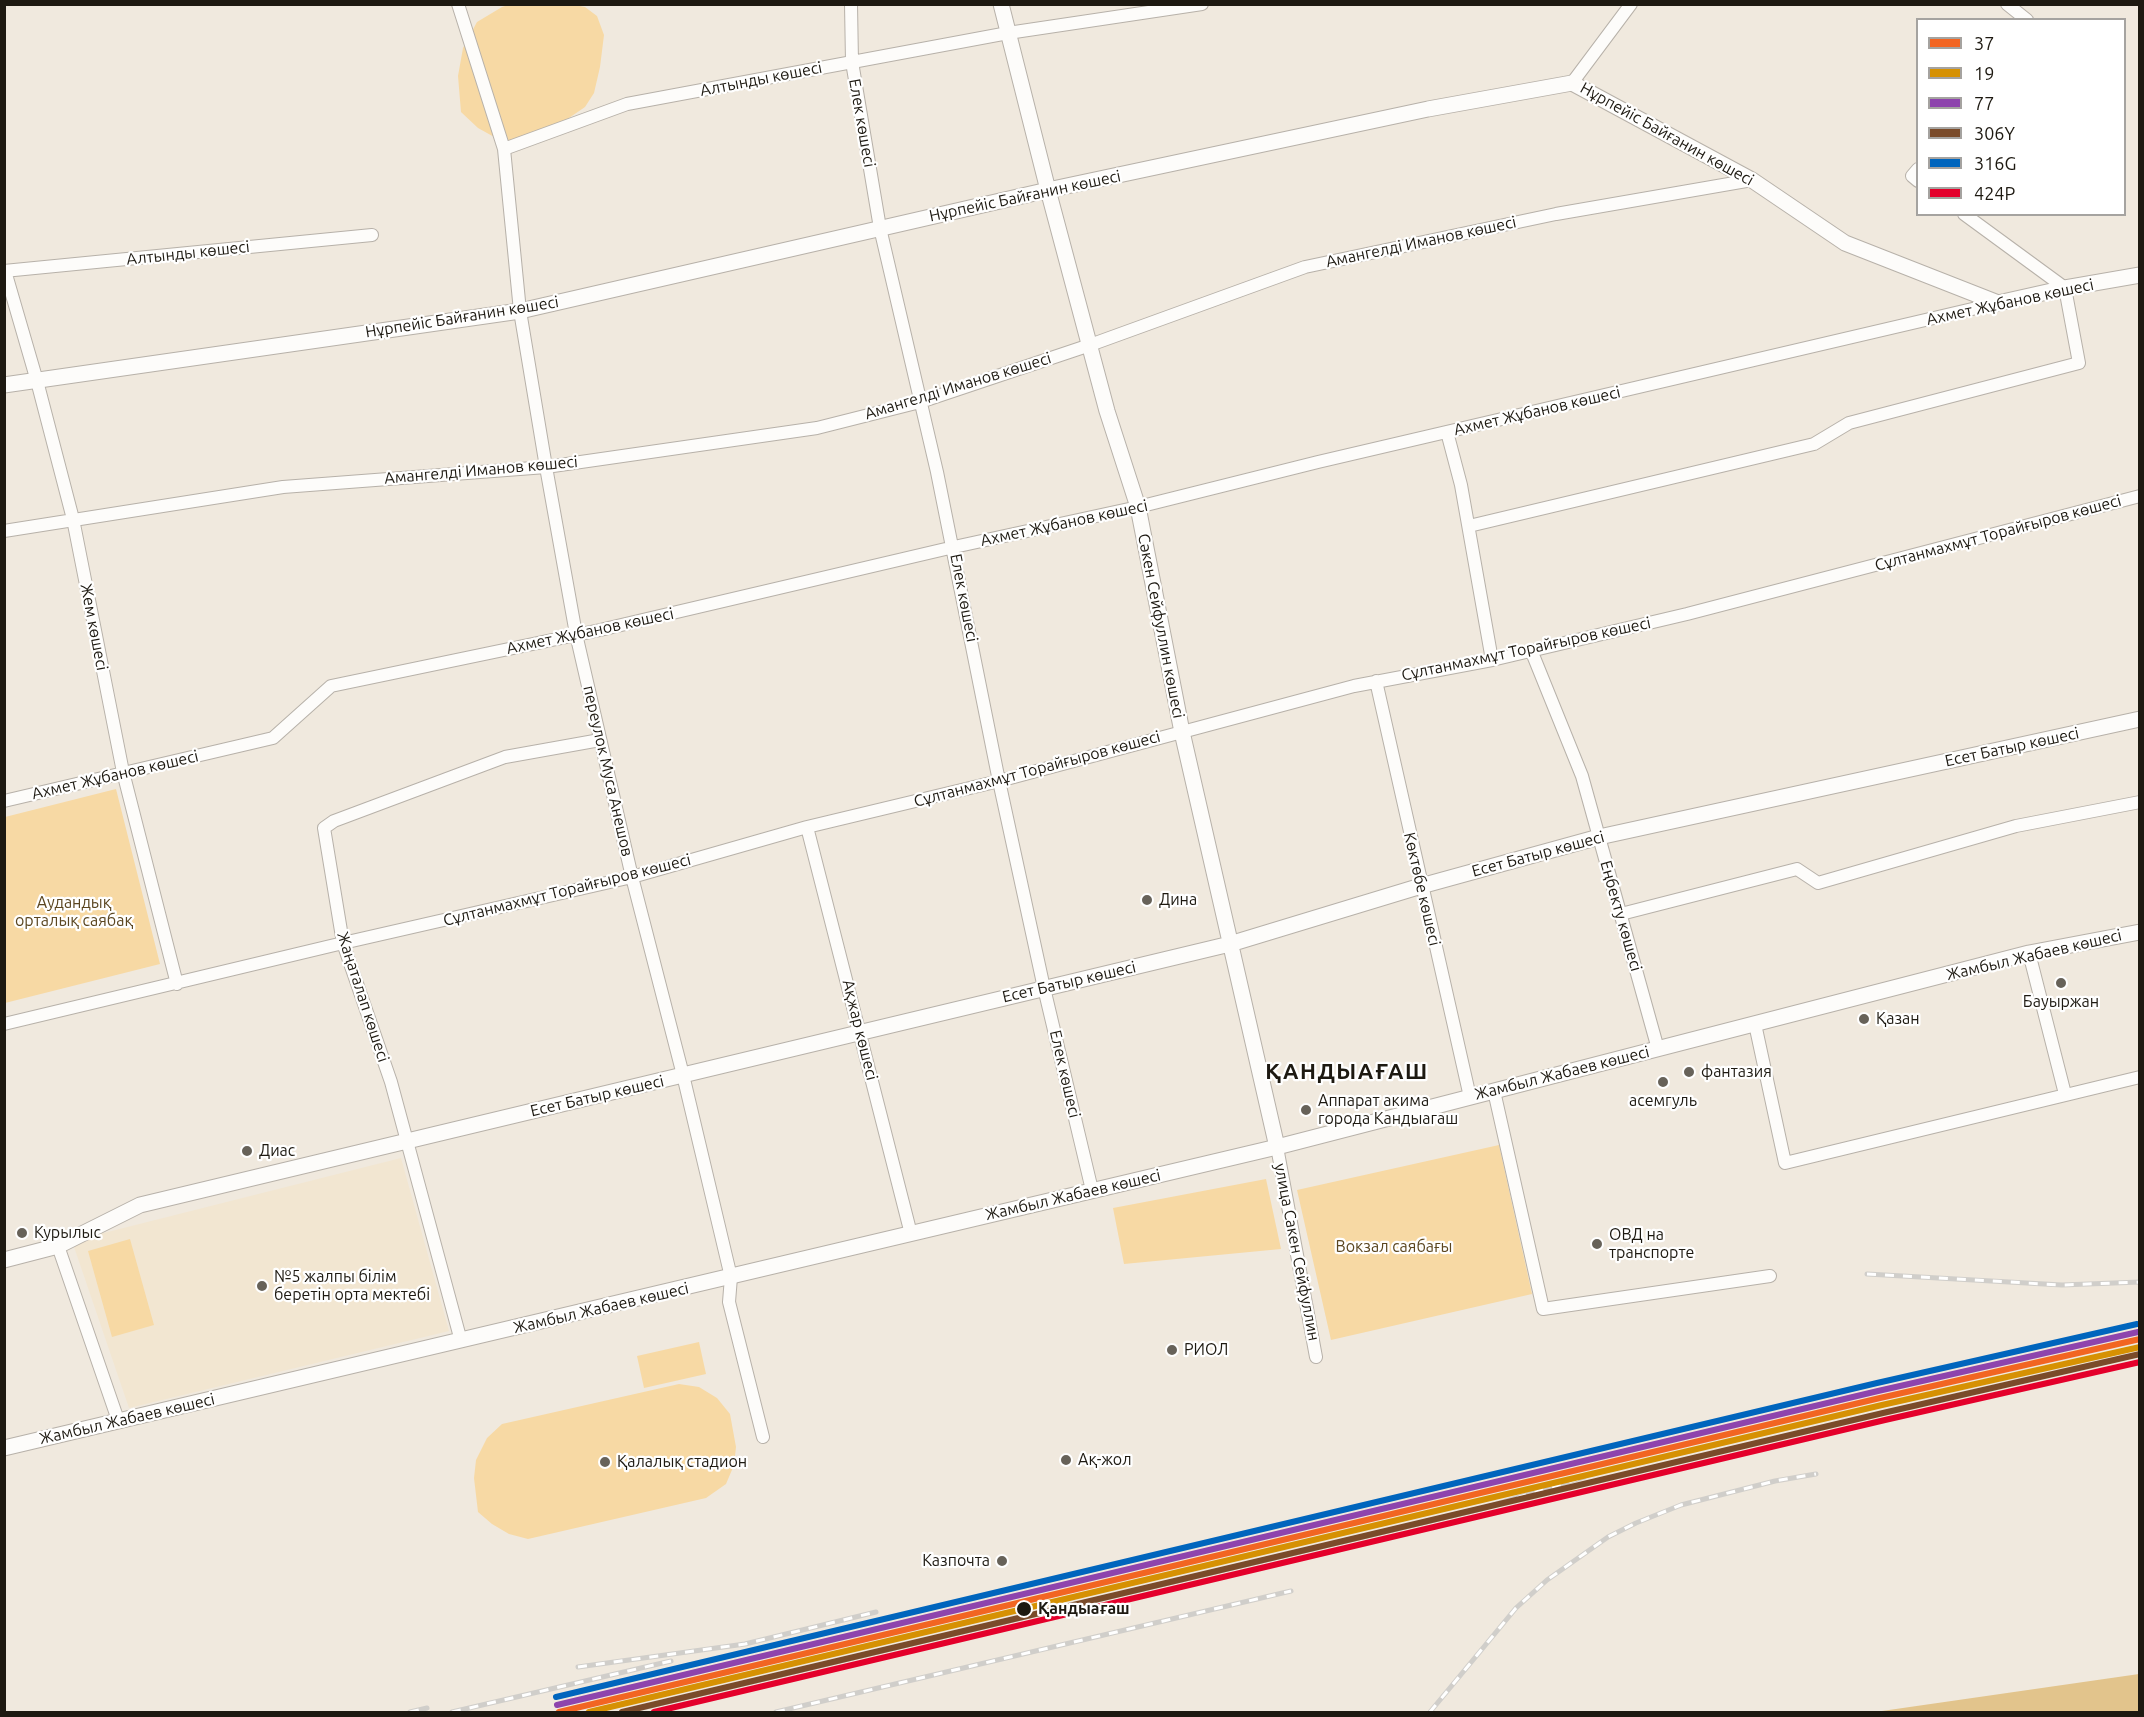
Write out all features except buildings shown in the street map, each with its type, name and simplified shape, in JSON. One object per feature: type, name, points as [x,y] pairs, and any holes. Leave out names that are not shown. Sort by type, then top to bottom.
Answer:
[{"type":"street","name":"переулок Муса Анешов","points":[[458,4],[504,149],[520,311],[576,634],[632,877],[683,1075],[731,1277],[729,1302],[763,1437]]},
{"type":"street","name":"Елек көшесі","points":[[851,4],[852,62],[880,228],[954,547],[999,781],[1044,988],[1092,1190]]},
{"type":"street","name":"Сәкен Сейфуллин көшесі","points":[[1001,4],[1107,411],[1138,507],[1182,732],[1277,1147]]},
{"type":"street","name":"Алтынды көшесі","points":[[504,149],[627,104],[1008,33],[1202,4]]},
{"type":"street","points":[[1572,83],[1631,4]]},
{"type":"street","points":[[2007,4],[2024,18]]},
{"type":"street","name":"Нұрпейіс Байғанин көшесі","points":[[4,386],[520,311],[1048,190],[1428,109],[1572,83],[1752,180],[1845,243],[1998,303]]},
{"type":"street","name":"Амангелді Иманов көшесі","points":[[4,531],[283,487],[546,466],[817,428],[920,402],[1090,345],[1305,267],[1556,214],[1752,180]]},
{"type":"street","points":[[1469,526],[1815,444],[1849,423],[2079,363],[2065,288],[1967,216]]},
{"type":"street","name":"Алтынды көшесі","points":[[5,271],[372,235]]},
{"type":"street","name":"Жем көшесі","points":[[5,271],[73,519],[123,772],[177,984]]},
{"type":"street","name":"Ахмет Жұбанов көшесі","points":[[4,801],[273,738],[331,686],[576,634],[1138,507],[1998,303],[2139,275]]},
{"type":"street","points":[[1447,432],[1461,484],[1492,660]]},
{"type":"street","name":"Сұлтанмахмұт Торайғыров көшесі","points":[[4,1024],[632,877],[807,827],[999,781],[1376,681],[1492,660],[1687,614],[2139,496]]},
{"type":"street","name":"Еңбекту көшесі","points":[[1531,650],[1582,776],[1658,1049]]},
{"type":"street","name":"Көктөбе көшесі","points":[[1376,681],[1470,1097]]},
{"type":"street","name":"Есет Батыр көшесі","points":[[4,1260],[58,1246],[140,1205],[1230,944],[1421,886],[1599,837],[2139,719]]},
{"type":"street","name":"Жаңаталап көшесі","points":[[461,1341],[391,1082],[343,943],[324,828],[334,821],[505,757],[600,740]]},
{"type":"street","points":[[1621,914],[1797,869],[1818,883],[2016,826],[2139,802]]},
{"type":"street","name":"Ақжар көшесі","points":[[807,827],[911,1234]]},
{"type":"street","name":"Жамбыл Жабаев көшесі","points":[[4,1448],[1277,1147],[2029,953],[2139,932]]},
{"type":"street","points":[[2029,953],[2065,1094]]},
{"type":"street","points":[[1755,1024],[1785,1163],[2139,1077]]},
{"type":"street","points":[[1494,1091],[1544,1309],[1770,1276]]},
{"type":"street","name":"улица Сакен Сейфуллин","points":[[1277,1147],[1316,1357]]},
{"type":"street","points":[[58,1246],[118,1420]]},
{"type":"shaded area","name":"№5 жалпы білім беретін орта мектебі","points":[[401,1158],[449,1331],[129,1408],[72,1241]]},
{"type":"shaded area","points":[[2139,1674],[2139,1712],[1875,1712]]},
{"type":"green space","points":[[511,4],[585,7],[597,16],[604,35],[594,93],[585,107],[563,122],[509,142],[478,128],[461,112],[458,76],[463,48],[477,22]]},
{"type":"green space","name":"Аудандық орталық саябақ","points":[[116,789],[160,964],[5,1003],[5,817]]},
{"type":"green space","name":"Вокзал саябағы","points":[[1499,1145],[1532,1294],[1331,1340],[1297,1190]]},
{"type":"green space","points":[[1266,1179],[1281,1249],[1124,1264],[1113,1208]]},
{"type":"green space","points":[[130,1239],[154,1325],[112,1337],[88,1251]]},
{"type":"green space","points":[[699,1342],[706,1374],[644,1388],[637,1356]]},
{"type":"green space","name":"Қалалық стадион","points":[[679,1384],[699,1387],[717,1398],[730,1414],[736,1447],[734,1465],[726,1484],[706,1498],[528,1539],[509,1534],[478,1512],[474,1478],[476,1460],[487,1438],[502,1424]]},
{"type":"railway","points":[[1867,1274],[2062,1285],[2140,1282]]},
{"type":"railway","points":[[1430,1712],[1516,1608],[1547,1580],[1608,1537],[1681,1505],[1775,1481],[1816,1474]]},
{"type":"railway","points":[[625,1712],[1481,1509],[1584,1477]]},
{"type":"railway","points":[[776,1712],[1291,1591]]},
{"type":"railway","points":[[578,1667],[745,1644],[876,1612]]},
{"type":"railway","points":[[452,1712],[671,1661]]},
{"type":"railway","points":[[410,1712],[427,1708]]},
{"type":"transit line","name":"316G","points":[[556,1697],[1877,1383],[2137,1324]]},
{"type":"transit line","name":"77","points":[[557,1705],[1878,1391],[2138,1332]]},
{"type":"transit line","name":"37","points":[[559,1712],[1880,1398],[2140,1339]]},
{"type":"transit line","name":"19","points":[[589,1712],[1882,1405],[2140,1347]]},
{"type":"transit line","name":"306Y","points":[[622,1712],[2140,1354]]},
{"type":"transit line","name":"424Р","points":[[654,1712],[1885,1420],[2140,1362]]},
{"type":"place","name":"Дина","points":[[1147,900]]},
{"type":"place","name":"Бауыржан","points":[[2061,983]]},
{"type":"place","name":"Қазан","points":[[1864,1019]]},
{"type":"place","name":"фантазия","points":[[1689,1072]]},
{"type":"place","name":"асемгуль","points":[[1663,1082]]},
{"type":"place","name":"Аппарат акима города Кандыагаш","points":[[1306,1110]]},
{"type":"place","name":"Диас","points":[[247,1151]]},
{"type":"place","name":"Курылыс","points":[[22,1233]]},
{"type":"place","name":"ОВД на транспорте","points":[[1597,1244]]},
{"type":"place","name":"№5 жалпы білім беретін орта мектебі","points":[[262,1286]]},
{"type":"place","name":"РИОЛ","points":[[1172,1350]]},
{"type":"place","name":"Ақ-жол","points":[[1066,1460]]},
{"type":"place","name":"Қалалық стадион","points":[[605,1462]]},
{"type":"place","name":"Казпочта","points":[[1002,1561]]},
{"type":"place","name":"Қандыағаш","points":[[1024,1609]]},
{"type":"district","name":"ҚАНДЫАҒАШ","points":[[1347,1072]]}]
